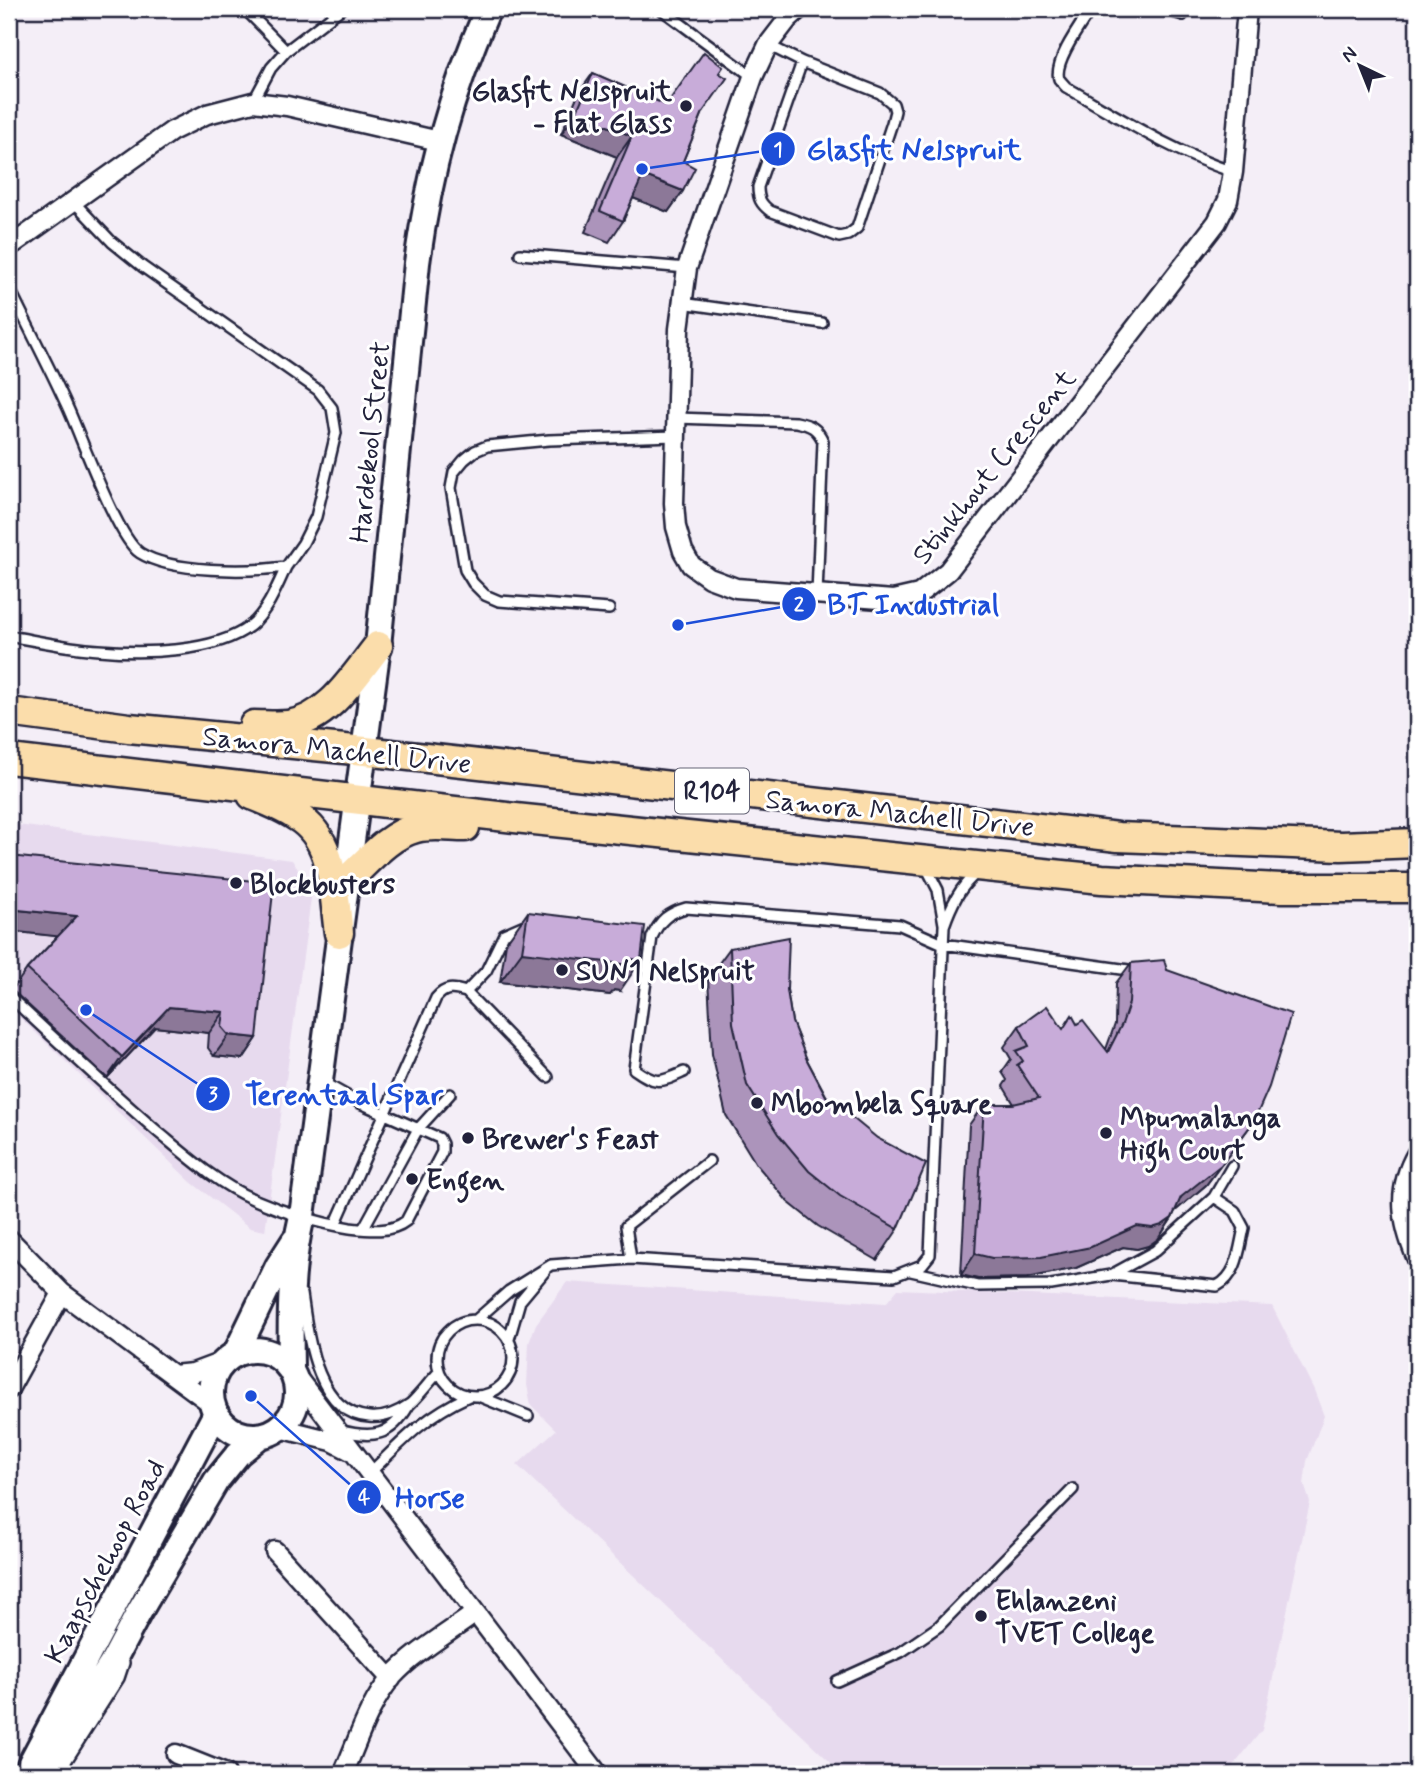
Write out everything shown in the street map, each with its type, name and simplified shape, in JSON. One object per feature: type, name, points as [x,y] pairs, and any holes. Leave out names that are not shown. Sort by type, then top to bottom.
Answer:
[{"type":"main road","name":"Hardekool Street","points":[[365,751],[425,204],[439,141],[466,60],[488,9]]},
{"type":"main road","points":[[129,728],[289,724],[310,718],[335,699],[378,646]]},
{"type":"main road","name":"Samora Machell Drive","points":[[9,712],[129,728],[365,751],[1118,837],[1341,846],[1417,843]]},
{"type":"main road","points":[[298,1235],[211,1386],[214,1409],[223,1424],[247,1436],[270,1432],[290,1417],[296,1404],[298,1390],[293,1372],[290,1318],[298,1235],[365,751]]},
{"type":"main road","name":"Samora Machell Drive","points":[[9,759],[515,818],[1102,879],[1282,888],[1417,888]]},
{"type":"main road","points":[[221,783],[298,816],[320,838],[328,855],[339,933]]},
{"type":"main road","points":[[346,881],[389,841],[418,827],[643,830]]},
{"type":"main road","points":[[230,1357],[260,1349],[272,1352],[293,1372]]},
{"type":"main road","name":"Kaapschehoop Road","points":[[24,1774],[214,1409]]},
{"type":"main road","name":"Kaapschehoop Road","points":[[41,1774],[111,1665],[216,1481],[238,1454],[270,1432]]},
{"type":"street","name":"Stinkhout Crescent","points":[[789,12],[768,45],[753,77],[687,268],[678,329],[676,527],[683,551],[691,565],[709,578],[736,587],[893,600],[919,594],[948,571],[1217,222],[1228,200],[1233,172],[1247,9]]},
{"type":"street","points":[[9,247],[172,131],[206,114],[253,102],[288,106],[439,141]]},
{"type":"street","points":[[1417,1153],[1408,1169],[1402,1208],[1407,1233],[1417,1259]]},
{"type":"street","points":[[9,1239],[62,1293],[173,1375],[214,1409]]},
{"type":"street","points":[[9,1389],[62,1293]]},
{"type":"street","points":[[173,1375],[193,1373],[230,1357]]},
{"type":"street","points":[[293,1372],[598,1774]]},
{"type":"street","points":[[270,1432],[332,1441],[354,1453]]},
{"type":"street","points":[[275,1551],[391,1679]]},
{"type":"street","points":[[343,1774],[371,1712],[391,1679],[408,1662],[474,1614]]},
{"type":"street","points":[[176,1754],[226,1774]]},
{"type":"lane","points":[[245,9],[286,51]]},
{"type":"lane","points":[[253,102],[271,68],[286,51],[341,9]]},
{"type":"lane","points":[[661,9],[753,77]]},
{"type":"lane","points":[[1091,9],[1061,59],[1059,79],[1066,88],[1176,149],[1233,172]]},
{"type":"lane","points":[[1163,9],[1183,15]]},
{"type":"lane","points":[[768,45],[802,62],[880,93],[892,104],[895,111],[857,228],[848,235],[839,237],[770,211],[762,205],[758,197],[758,187],[802,62]]},
{"type":"lane","points":[[9,636],[99,650],[166,651],[214,643],[232,637],[251,625],[276,590],[286,567],[316,517],[336,433],[332,408],[318,390],[143,267],[112,242],[74,202]]},
{"type":"lane","points":[[520,254],[687,268]]},
{"type":"lane","points":[[9,287],[67,406],[122,532],[138,551],[159,562],[192,568],[266,570],[286,567]]},
{"type":"lane","points":[[682,303],[822,323]]},
{"type":"lane","points":[[609,610],[499,601],[485,595],[473,583],[465,570],[451,488],[454,472],[470,455],[487,446],[676,427],[796,422],[808,424],[818,430],[823,442],[817,594]]},
{"type":"lane","points":[[551,1265],[520,1301],[509,1339],[514,1359],[508,1378],[492,1393],[481,1396],[456,1392],[446,1384],[439,1372],[438,1351],[441,1341],[455,1325],[476,1320],[509,1291],[551,1265],[631,1259],[894,1276],[922,1265],[930,1255],[944,926],[938,890],[921,860]]},
{"type":"lane","points":[[944,926],[950,907],[960,892],[984,867]]},
{"type":"lane","points":[[684,1072],[661,1082],[651,1080],[634,1069],[652,937],[658,924],[670,913],[686,908],[900,925],[943,944],[1142,973]]},
{"type":"lane","points":[[466,992],[486,971],[504,934],[537,923]]},
{"type":"lane","points":[[335,1226],[436,998],[447,989],[466,992],[548,1077]]},
{"type":"lane","points":[[9,996],[121,1100],[207,1172],[251,1199],[298,1235],[311,1346],[332,1397],[346,1410],[360,1417],[377,1418],[409,1404]]},
{"type":"lane","points":[[298,1235],[335,1226],[374,1231],[401,1225],[406,1221],[442,1152],[439,1138],[319,1081]]},
{"type":"lane","points":[[363,1229],[418,1129],[450,1094]]},
{"type":"lane","points":[[631,1259],[626,1226],[709,1161]]},
{"type":"lane","points":[[1111,1275],[1155,1251],[1214,1197],[1232,1166]]},
{"type":"lane","points":[[911,1271],[977,1286],[1051,1285],[1111,1275],[1217,1286],[1232,1275],[1244,1228],[1235,1211],[1214,1197]]},
{"type":"lane","points":[[476,1320],[495,1325],[509,1339]]},
{"type":"lane","points":[[337,1430],[371,1436],[382,1433],[396,1423],[409,1404],[439,1372]]},
{"type":"lane","points":[[370,1473],[412,1430],[443,1408],[469,1396]]},
{"type":"lane","points":[[481,1396],[528,1416]]},
{"type":"lane","points":[[837,1681],[901,1652],[939,1626],[1073,1489]]},
{"type":"lane","points":[[58,1774],[119,1678],[138,1614]]},
{"type":"shaded area","points":[[9,824],[292,860],[312,891],[265,1231],[250,1228],[191,1182],[9,1007]]},
{"type":"shaded area","name":"Ehlanzeni TVET College","points":[[567,1282],[886,1303],[898,1289],[1272,1306],[1324,1416],[1307,1461],[1304,1484],[1310,1502],[1262,1730],[1227,1774],[843,1774],[517,1465],[556,1430],[531,1405],[527,1385],[529,1343],[536,1324]]},
{"type":"building","points":[[704,52],[723,67],[719,73],[727,78],[703,112],[683,161],[695,168],[683,191],[643,175],[623,221],[600,211],[632,136],[576,113],[593,73],[666,105]]},
{"type":"building","points":[[9,856],[274,883],[257,1038],[229,1035],[222,1027],[224,1012],[169,1007],[122,1057],[27,969],[77,916],[9,909]]},
{"type":"building","points":[[528,912],[645,926],[641,960],[632,959],[631,965],[522,952]]},
{"type":"building","points":[[789,937],[787,990],[792,1022],[807,1060],[826,1096],[877,1138],[926,1164],[898,1229],[840,1196],[809,1171],[778,1134],[747,1085],[733,1023],[730,948]]},
{"type":"building","name":"Mpumalanga High Court","points":[[1164,960],[1167,970],[1291,1014],[1269,1087],[1254,1121],[1221,1165],[1181,1197],[1172,1218],[1162,1225],[1152,1228],[1137,1226],[1091,1247],[1041,1257],[992,1258],[975,1254],[984,1104],[1013,1104],[1039,1098],[1017,1065],[1023,1061],[1016,1051],[1029,1046],[1019,1026],[1047,1006],[1063,1029],[1072,1015],[1077,1024],[1083,1020],[1108,1052],[1129,1003],[1131,963]]},
{"type":"place","name":"Glasfit Nelspruit - Flat Glass","points":[[686,106]]},
{"type":"place","name":"Glasfit Nelspruit","points":[[642,169]]},
{"type":"place","name":"BT Industrial","points":[[678,625]]},
{"type":"place","name":"Blockbusters","points":[[236,883]]},
{"type":"place","name":"SUN1 Nelspruit","points":[[562,970]]},
{"type":"place","name":"Terentaal Spar","points":[[86,1010]]},
{"type":"place","name":"Mbombela Square","points":[[757,1103]]},
{"type":"place","name":"Mpumalanga High Court","points":[[1106,1133]]},
{"type":"place","name":"Brewer's Feast","points":[[468,1138]]},
{"type":"place","name":"Engen","points":[[412,1179]]},
{"type":"place","name":"Horse","points":[[251,1396]]},
{"type":"place","name":"Ehlanzeni TVET College","points":[[981,1616]]}]
